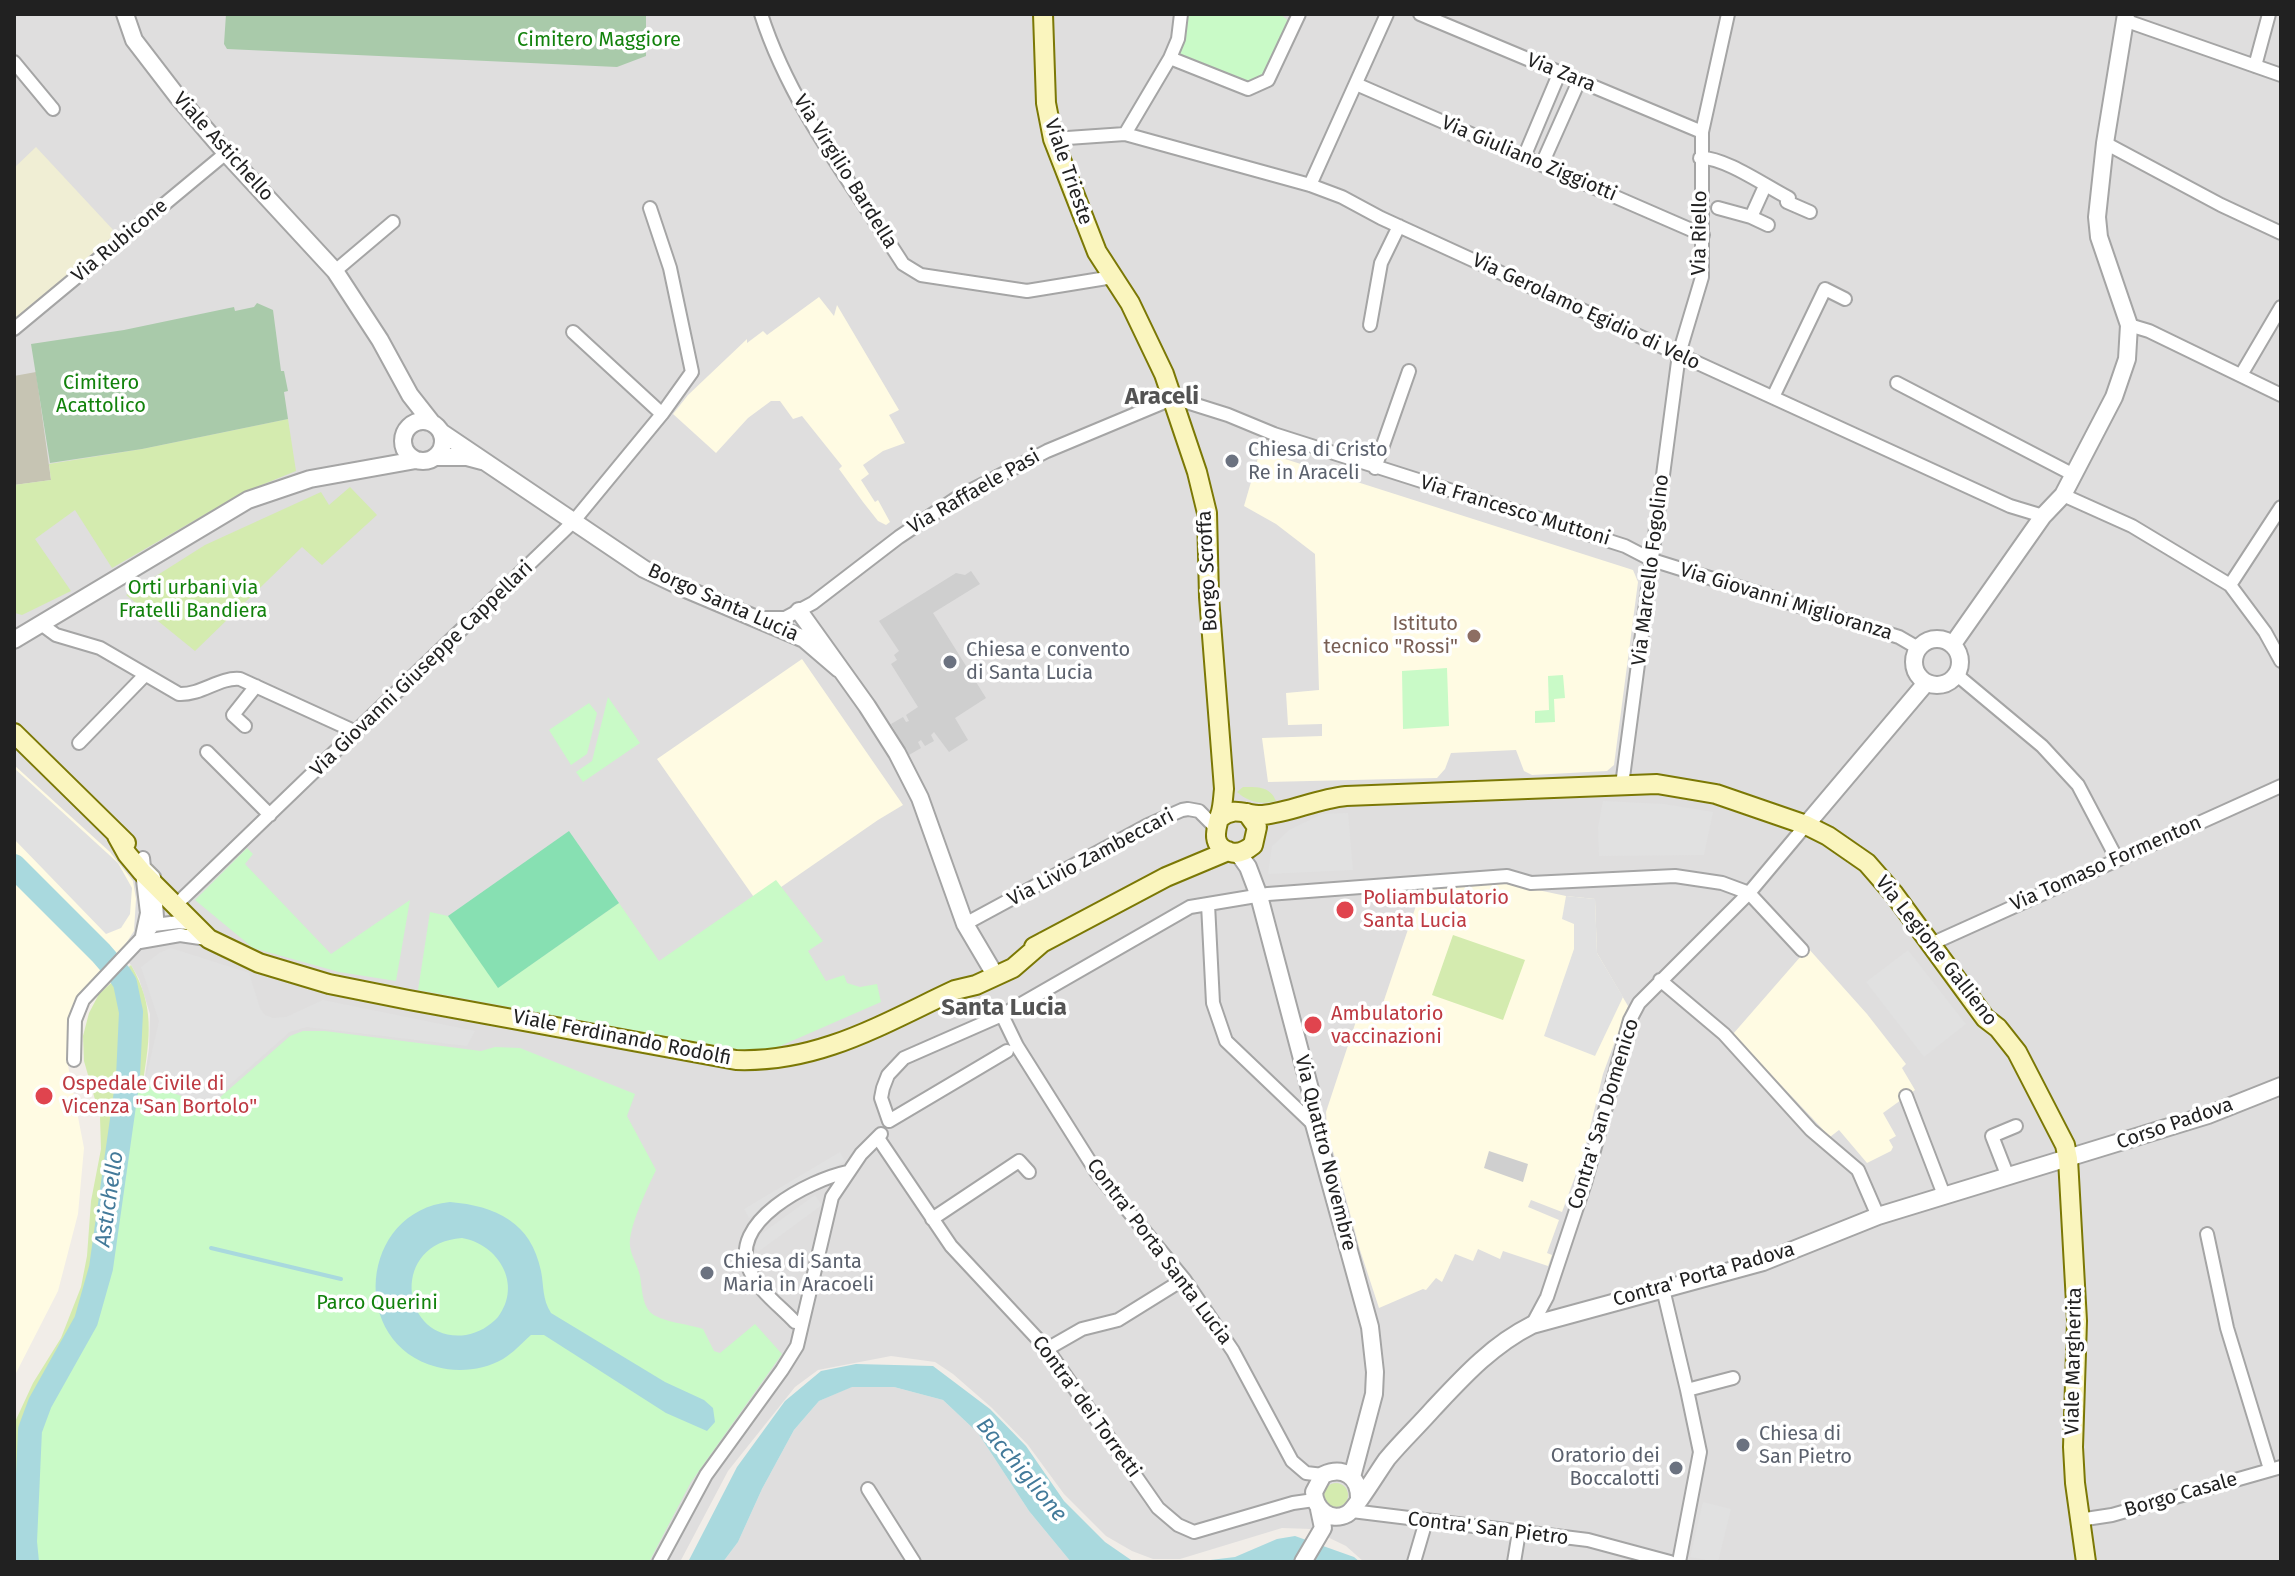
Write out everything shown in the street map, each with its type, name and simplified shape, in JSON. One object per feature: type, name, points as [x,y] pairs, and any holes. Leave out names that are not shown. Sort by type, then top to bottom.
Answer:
[{"type":"main road","name":"Viale Trieste","points":[[1043,14],[1046,103],[1053,139],[1097,252],[1113,277]]},
{"type":"main road","name":"Borgo Scroffa","points":[[1113,277],[1130,303],[1174,398],[1207,513],[1209,597],[1224,789],[1216,825]]},
{"type":"main road","name":"Viale Ferdinando Rodolfi","points":[[16,737],[117,836],[127,854],[183,898],[212,936]]},
{"type":"main road","name":"Via Legione Gallieno","points":[[1243,812],[1265,814],[1346,796],[1657,784],[1716,794],[1806,825],[1867,863],[1894,894],[1985,1018],[1998,1028],[2017,1052],[2065,1145],[2068,1159]]},
{"type":"main road","points":[[1216,825],[1216,840],[1244,846],[1257,827],[1224,789]]},
{"type":"main road","name":"Via Legione Gallieno","points":[[1166,877],[1244,846],[1315,801]]},
{"type":"main road","points":[[955,990],[1166,877],[1197,853],[1229,811],[1243,812]]},
{"type":"main road","name":"Viale Ferdinando Rodolfi","points":[[147,871],[193,924],[230,950],[259,963],[329,984],[736,1060],[778,1060],[829,1047],[955,990],[976,985],[1013,968],[1043,942]]},
{"type":"main road","name":"Viale Margherita","points":[[2068,1159],[2077,1321],[2073,1447],[2086,1562]]},
{"type":"street","name":"Via Virgilio Bardella","points":[[761,14],[773,52],[804,109],[903,264],[921,275],[1027,291],[1113,277]]},
{"type":"street","points":[[1125,134],[1170,58],[1178,39],[1181,14]]},
{"type":"street","points":[[1170,58],[1248,89],[1268,80],[1299,14]]},
{"type":"street","points":[[1310,185],[1387,14]]},
{"type":"street","name":"Via Zara","points":[[1420,14],[1702,132]]},
{"type":"street","name":"Via Riello","points":[[1679,354],[1702,277],[1702,132],[1728,14]]},
{"type":"street","points":[[2255,66],[2269,14]]},
{"type":"street","name":"Viale Astichello","points":[[123,16],[143,51],[177,96],[335,271],[380,340],[410,395],[436,427]]},
{"type":"street","points":[[1953,644],[2043,516],[2063,495],[2114,397],[2127,359],[2129,325],[2099,237],[2097,217],[2125,17],[2281,75]]},
{"type":"street","points":[[14,62],[53,109]]},
{"type":"street","points":[[1524,157],[1559,74]]},
{"type":"street","points":[[1542,164],[1579,81]]},
{"type":"street","name":"Via Giuliano Ziggiotti","points":[[1356,84],[1703,235]]},
{"type":"street","name":"Via Gerolamo Egidio di Velo","points":[[1053,139],[1125,134],[1310,185],[1342,197],[2010,506],[2043,516]]},
{"type":"street","points":[[2105,143],[2281,233]]},
{"type":"street","name":"Via Rubicone","points":[[14,329],[226,153]]},
{"type":"street","name":"Via Riello","points":[[1700,158],[1706,157],[1733,168],[1789,198],[1787,202],[1810,212]]},
{"type":"street","points":[[1751,217],[1765,186]]},
{"type":"street","name":"Via Giovanni Giuseppe Cappellari","points":[[183,898],[573,522],[662,414],[692,372],[670,268],[650,208]]},
{"type":"street","name":"Via Riello","points":[[1718,208],[1768,225]]},
{"type":"street","points":[[335,271],[393,222]]},
{"type":"street","points":[[1370,325],[1381,263],[1399,226]]},
{"type":"street","points":[[1773,397],[1825,289],[1845,299]]},
{"type":"street","points":[[2241,375],[2281,307]]},
{"type":"street","points":[[2129,325],[2149,331],[2281,395]]},
{"type":"street","points":[[573,332],[662,414]]},
{"type":"street","name":"Via Marcello Fogolino","points":[[1622,785],[1679,354]]},
{"type":"street","points":[[1375,468],[1409,371]]},
{"type":"street","points":[[1897,383],[2074,475]]},
{"type":"street","points":[[410,395],[412,412],[405,434],[406,452],[416,460]]},
{"type":"street","name":"Via Francesco Muttoni","points":[[1174,398],[1375,468],[1625,546],[1652,560]]},
{"type":"street","name":"Via Raffaele Pasi","points":[[795,613],[960,496],[1047,451],[1174,398]]},
{"type":"street","points":[[16,634],[41,624],[248,500],[299,482],[436,457],[443,445],[436,427],[419,421],[386,458],[370,467]]},
{"type":"street","name":"Borgo Santa Lucia","points":[[436,427],[644,569],[804,639],[839,669]]},
{"type":"street","name":"Borgo Santa Lucia","points":[[436,457],[467,457],[484,461]]},
{"type":"street","points":[[2063,495],[2132,526],[2230,585],[2265,632],[2281,661]]},
{"type":"street","points":[[2230,585],[2281,507]]},
{"type":"street","name":"Via Giovanni Miglioranza","points":[[1652,560],[1899,637],[1918,648]]},
{"type":"street","points":[[753,618],[785,618],[795,613]]},
{"type":"street","points":[[791,633],[795,613]]},
{"type":"street","name":"Borgo Santa Lucia","points":[[795,613],[890,741],[915,787],[965,924],[991,968]]},
{"type":"street","points":[[41,624],[56,635],[100,648],[179,694],[201,692],[231,678],[256,686],[356,732]]},
{"type":"street","points":[[1939,638],[1953,644],[1960,656],[1957,675],[1946,684],[1926,683],[1913,664],[1918,648],[1939,638]]},
{"type":"street","points":[[79,743],[145,675]]},
{"type":"street","points":[[1957,675],[2042,746],[2078,785],[2117,859]]},
{"type":"street","points":[[1806,825],[1926,683]]},
{"type":"street","points":[[245,726],[233,715],[256,686]]},
{"type":"street","points":[[207,752],[270,815]]},
{"type":"street","name":"Via Tomaso Formenton","points":[[1931,944],[2281,786]]},
{"type":"street","name":"Via Livio Zambeccari","points":[[965,924],[1148,825],[1182,810],[1199,811],[1216,825]]},
{"type":"street","name":"Contra' San Domenico","points":[[1532,1325],[1547,1297],[1585,1183],[1630,1020],[1639,1003],[1749,893],[1806,825]]},
{"type":"street","name":"Via Quattro Novembre","points":[[1244,846],[1311,1093],[1311,1113],[1370,1327],[1374,1394],[1364,1429],[1353,1497]]},
{"type":"street","points":[[74,1060],[75,1020],[83,1000],[154,925],[157,917],[147,871]]},
{"type":"street","points":[[140,942],[147,913],[147,871]]},
{"type":"street","points":[[889,1121],[881,1098],[888,1075],[911,1054],[1002,1015],[1190,907],[1259,896],[1507,876],[1531,883],[1675,876],[1722,883],[1749,893],[1802,950]]},
{"type":"street","points":[[1208,904],[1213,1003],[1226,1041],[1315,1126]]},
{"type":"street","points":[[154,925],[193,924]]},
{"type":"street","points":[[140,942],[180,935],[212,936]]},
{"type":"street","points":[[1660,980],[1724,1034],[1811,1130],[1858,1170],[1878,1216]]},
{"type":"street","name":"Contra' Porta Santa Lucia","points":[[1002,1015],[1017,1046],[1097,1173],[1184,1279],[1233,1351],[1292,1461],[1306,1473],[1317,1477],[1327,1474]]},
{"type":"street","points":[[659,1562],[704,1478],[797,1346],[832,1197],[847,1172],[889,1121],[1007,1051]]},
{"type":"street","name":"Corso Padova","points":[[2068,1159],[2208,1115],[2281,1086]]},
{"type":"street","points":[[1291,1103],[1311,1093]]},
{"type":"street","points":[[1906,1096],[1944,1195]]},
{"type":"street","points":[[2008,1177],[1992,1136],[2016,1126]]},
{"type":"street","name":"Contra' dei Torretti","points":[[878,1138],[951,1246],[1047,1349],[1158,1508],[1178,1525],[1194,1532],[1293,1503],[1322,1515]]},
{"type":"street","name":"Contra' Porta Padova","points":[[1303,1562],[1318,1541],[1322,1515],[1353,1497],[1474,1367],[1510,1336],[1552,1319],[1763,1262],[1878,1216],[2068,1159]]},
{"type":"street","points":[[932,1219],[1019,1161],[1029,1172]]},
{"type":"street","points":[[795,1322],[763,1291],[748,1269],[746,1247],[753,1230],[790,1195],[824,1177],[847,1172]]},
{"type":"street","points":[[2207,1234],[2227,1328],[2276,1468]]},
{"type":"street","points":[[1047,1349],[1082,1329],[1118,1320],[1184,1279]]},
{"type":"street","points":[[1663,1289],[1700,1452],[1679,1562]]},
{"type":"street","points":[[1687,1390],[1733,1378]]},
{"type":"street","name":"Via Quattro Novembre","points":[[1327,1474],[1346,1456],[1364,1429]]},
{"type":"street","name":"Borgo Casale","points":[[2079,1520],[2112,1515],[2276,1468]]},
{"type":"street","points":[[1322,1515],[1315,1485],[1327,1474],[1345,1473],[1353,1497]]},
{"type":"street","points":[[868,1489],[914,1562]]},
{"type":"street","name":"Contra' San Pietro","points":[[1353,1497],[1426,1521],[1588,1540],[1670,1562]]},
{"type":"street","points":[[1414,1562],[1426,1521]]},
{"type":"street","points":[[1514,1562],[1519,1532]]},
{"type":"shaded area","points":[[14,14],[2281,14],[2281,1562],[1364,1562],[1346,1546],[1311,1529],[1282,1528],[1180,1559],[1153,1559],[1106,1536],[1064,1494],[1028,1445],[953,1374],[935,1362],[891,1356],[818,1370],[795,1387],[728,1471],[680,1562],[42,1562],[116,1279],[149,1048],[150,1014],[131,965],[14,847]]},
{"type":"shaded area","points":[[36,147],[116,233],[14,325],[14,168]]},
{"type":"shaded area","points":[[819,297],[834,316],[837,305],[899,410],[889,415],[905,443],[883,451],[863,465],[869,474],[861,480],[875,502],[878,500],[890,522],[886,525],[878,521],[863,502],[839,469],[842,466],[802,416],[793,419],[780,401],[771,401],[748,418],[716,453],[673,414],[688,395],[747,339],[747,343],[763,331],[767,335]]},
{"type":"shaded area","points":[[36,372],[51,480],[14,485],[14,376]]},
{"type":"shaded area","name":"Istituto tecnico \"Rossi\"","points":[[1260,451],[1633,570],[1638,582],[1614,765],[1607,771],[1532,775],[1524,771],[1516,750],[1451,753],[1445,769],[1437,778],[1268,782],[1262,738],[1322,736],[1322,724],[1288,725],[1286,693],[1319,690],[1315,554],[1276,524],[1244,506]]},
{"type":"shaded area","name":"Chiesa e convento di Santa Lucia","points":[[971,571],[980,584],[933,613],[986,698],[955,718],[968,740],[949,752],[934,732],[931,735],[934,741],[925,746],[921,740],[918,742],[921,748],[909,755],[891,724],[903,717],[906,722],[909,721],[906,715],[918,707],[891,664],[897,660],[894,655],[899,651],[879,621],[956,573],[965,575]]},
{"type":"shaded area","points":[[802,659],[903,805],[758,903],[657,759]]},
{"type":"shaded area","name":"Ospedale Civile di Vicenza \"San Bortolo\"","points":[[14,765],[110,852],[133,881],[136,899],[134,931],[119,954],[78,995],[68,1024],[67,1060],[84,1148],[78,1214],[58,1291],[14,1377]]},
{"type":"shaded area","points":[[14,768],[118,863],[132,888],[130,914],[121,928],[106,934],[14,839]]},
{"type":"shaded area","points":[[1603,801],[1664,804],[1713,812],[1704,855],[1599,856],[1598,827]]},
{"type":"shaded area","points":[[1348,813],[1353,870],[1268,874],[1272,846],[1289,830],[1322,814]]},
{"type":"shaded area","points":[[1505,883],[1595,899],[1597,953],[1628,1006],[1603,1074],[1584,1152],[1562,1212],[1531,1200],[1528,1207],[1559,1220],[1547,1253],[1552,1255],[1548,1266],[1503,1251],[1500,1259],[1478,1249],[1473,1261],[1455,1254],[1442,1282],[1436,1278],[1426,1290],[1379,1308],[1327,1129],[1326,1112],[1360,1009],[1379,1015],[1422,888]]},
{"type":"shaded area","points":[[1566,896],[1595,899],[1597,953],[1623,997],[1595,1056],[1544,1036],[1574,949],[1574,924],[1562,919]]},
{"type":"shaded area","points":[[171,948],[249,973],[260,1008],[265,1015],[273,1018],[286,1017],[323,1000],[475,1031],[467,1046],[307,1027],[290,1032],[208,1104],[145,1082],[159,1021],[141,967]]},
{"type":"shaded area","points":[[1808,948],[1867,1014],[1906,1064],[1902,1068],[1915,1090],[1883,1113],[1896,1136],[1889,1140],[1893,1147],[1867,1163],[1839,1130],[1830,1137],[1733,1034]]},
{"type":"shaded area","points":[[1908,950],[1966,1024],[1924,1057],[1866,982]]},
{"type":"shaded area","points":[[1489,1151],[1528,1164],[1523,1182],[1484,1168]]},
{"type":"shaded area","points":[[840,1152],[845,1161],[749,1218],[744,1209]]},
{"type":"shaded area","points":[[815,1195],[822,1205],[758,1252],[750,1242]]},
{"type":"shaded area","points":[[851,1387],[894,1387],[943,1400],[978,1433],[1029,1511],[1071,1562],[723,1562],[738,1542],[794,1430],[819,1401]]},
{"type":"shaded area","points":[[1703,1502],[1731,1509],[1718,1562],[1690,1557]]},
{"type":"green space","name":"Cimitero Maggiore","points":[[226,14],[646,14],[646,56],[617,67],[227,49],[224,44]]},
{"type":"green space","points":[[1181,14],[1280,14],[1295,26],[1268,80],[1248,89],[1170,58]]},
{"type":"green space","name":"Cimitero Acattolico","points":[[257,303],[273,310],[281,371],[284,371],[288,391],[284,392],[288,419],[142,449],[50,463],[31,344],[124,330],[234,307],[235,311],[254,307]]},
{"type":"green space","points":[[288,419],[296,471],[242,493],[112,568],[75,510],[35,539],[71,591],[22,615],[15,613],[14,485],[51,480],[49,464],[142,449]]},
{"type":"green space","name":"Orti urbani via Fratelli Bandiera","points":[[350,487],[377,515],[322,565],[302,547],[195,651],[126,595],[205,545],[321,492],[329,505]]},
{"type":"green space","points":[[1447,668],[1449,726],[1403,729],[1402,671]]},
{"type":"green space","points":[[1563,675],[1565,698],[1554,699],[1555,722],[1535,723],[1535,711],[1549,710],[1548,676]]},
{"type":"green space","points":[[608,697],[640,743],[583,782],[576,772],[592,761]]},
{"type":"green space","points":[[589,703],[597,713],[587,754],[571,765],[549,730]]},
{"type":"green space","points":[[1243,787],[1267,790],[1276,801],[1260,803],[1250,800],[1237,792]]},
{"type":"green space","points":[[569,831],[619,903],[498,988],[448,916]]},
{"type":"green space","points":[[247,848],[253,854],[245,864],[331,954],[410,900],[396,981],[339,972],[253,948],[195,900]]},
{"type":"green space","points":[[776,880],[823,941],[808,951],[826,981],[844,975],[847,983],[860,987],[877,984],[881,1002],[762,1054],[418,990],[430,912],[448,916],[499,987],[619,903],[659,961]]},
{"type":"green space","points":[[1453,935],[1525,960],[1503,1020],[1432,995]]},
{"type":"green space","points":[[131,965],[144,995],[149,1022],[143,1082],[128,1078],[101,1268],[86,1321],[40,1403],[30,1430],[25,1542],[27,1562],[14,1562],[14,1424],[33,1383],[61,1338],[81,1287],[87,1256],[91,1201],[101,1149],[100,1117],[84,1061],[83,1036],[89,1013],[99,994]]},
{"type":"green space","name":"Parco Querini","points":[[303,1031],[325,1031],[481,1051],[495,1047],[520,1048],[635,1094],[627,1116],[656,1170],[630,1238],[647,1309],[661,1318],[703,1329],[714,1351],[720,1353],[755,1324],[782,1354],[691,1482],[649,1562],[27,1562],[25,1542],[30,1430],[40,1403],[86,1321],[101,1268],[128,1077],[210,1106],[290,1036]]},
{"type":"green space","points":[[1336,1483],[1345,1486],[1348,1495],[1345,1504],[1336,1507],[1327,1504],[1324,1495],[1327,1486]]},
{"type":"water","points":[[450,1202],[482,1208],[509,1220],[529,1240],[536,1254],[551,1313],[665,1382],[704,1400],[713,1408],[715,1422],[707,1431],[666,1413],[544,1335],[531,1335],[503,1359],[471,1369],[437,1367],[408,1354],[389,1333],[378,1307],[376,1279],[382,1252],[397,1228],[420,1211]],"holes":[[[462,1238],[486,1248],[503,1267],[508,1292],[505,1304],[498,1317],[479,1331],[466,1335],[444,1334],[428,1324],[417,1310],[412,1292],[414,1273],[422,1257],[438,1244]]]},
{"type":"water","name":"Bacchiglione","points":[[856,1364],[933,1366],[990,1409],[1026,1446],[1064,1501],[1105,1542],[1134,1562],[1071,1562],[1029,1511],[978,1433],[943,1400],[894,1387],[852,1387],[819,1401],[794,1430],[738,1542],[723,1562],[688,1562],[737,1467],[785,1401],[821,1371]]},
{"type":"water","points":[[1295,1536],[1354,1557],[1360,1562],[1194,1562],[1235,1557],[1277,1539]]},
{"type":"waterway","name":"Astichello","points":[[14,866],[120,975],[125,983],[131,1012],[128,1077],[101,1268],[86,1321],[40,1403],[30,1430],[25,1542],[27,1562]]},
{"type":"waterway","points":[[211,1248],[341,1279]]},
{"type":"place","name":"Chiesa di Cristo Re in Araceli","points":[[1232,461]]},
{"type":"place","name":"Istituto tecnico \"Rossi\"","points":[[1474,636]]},
{"type":"place","name":"Chiesa e convento di Santa Lucia","points":[[950,662]]},
{"type":"place","name":"Poliambulatorio Santa Lucia","points":[[1345,910]]},
{"type":"place","name":"Ambulatorio vaccinazioni","points":[[1313,1025]]},
{"type":"place","name":"Ospedale Civile di Vicenza \"San Bortolo\"","points":[[44,1096]]},
{"type":"place","name":"Chiesa di Santa Maria in Aracoeli","points":[[707,1273]]},
{"type":"place","name":"Chiesa di San Pietro","points":[[1743,1445]]},
{"type":"place","name":"Oratorio dei Boccalotti","points":[[1676,1468]]},
{"type":"district","name":"Araceli","points":[[1162,397]]},
{"type":"district","name":"Santa Lucia","points":[[1004,1008]]}]
